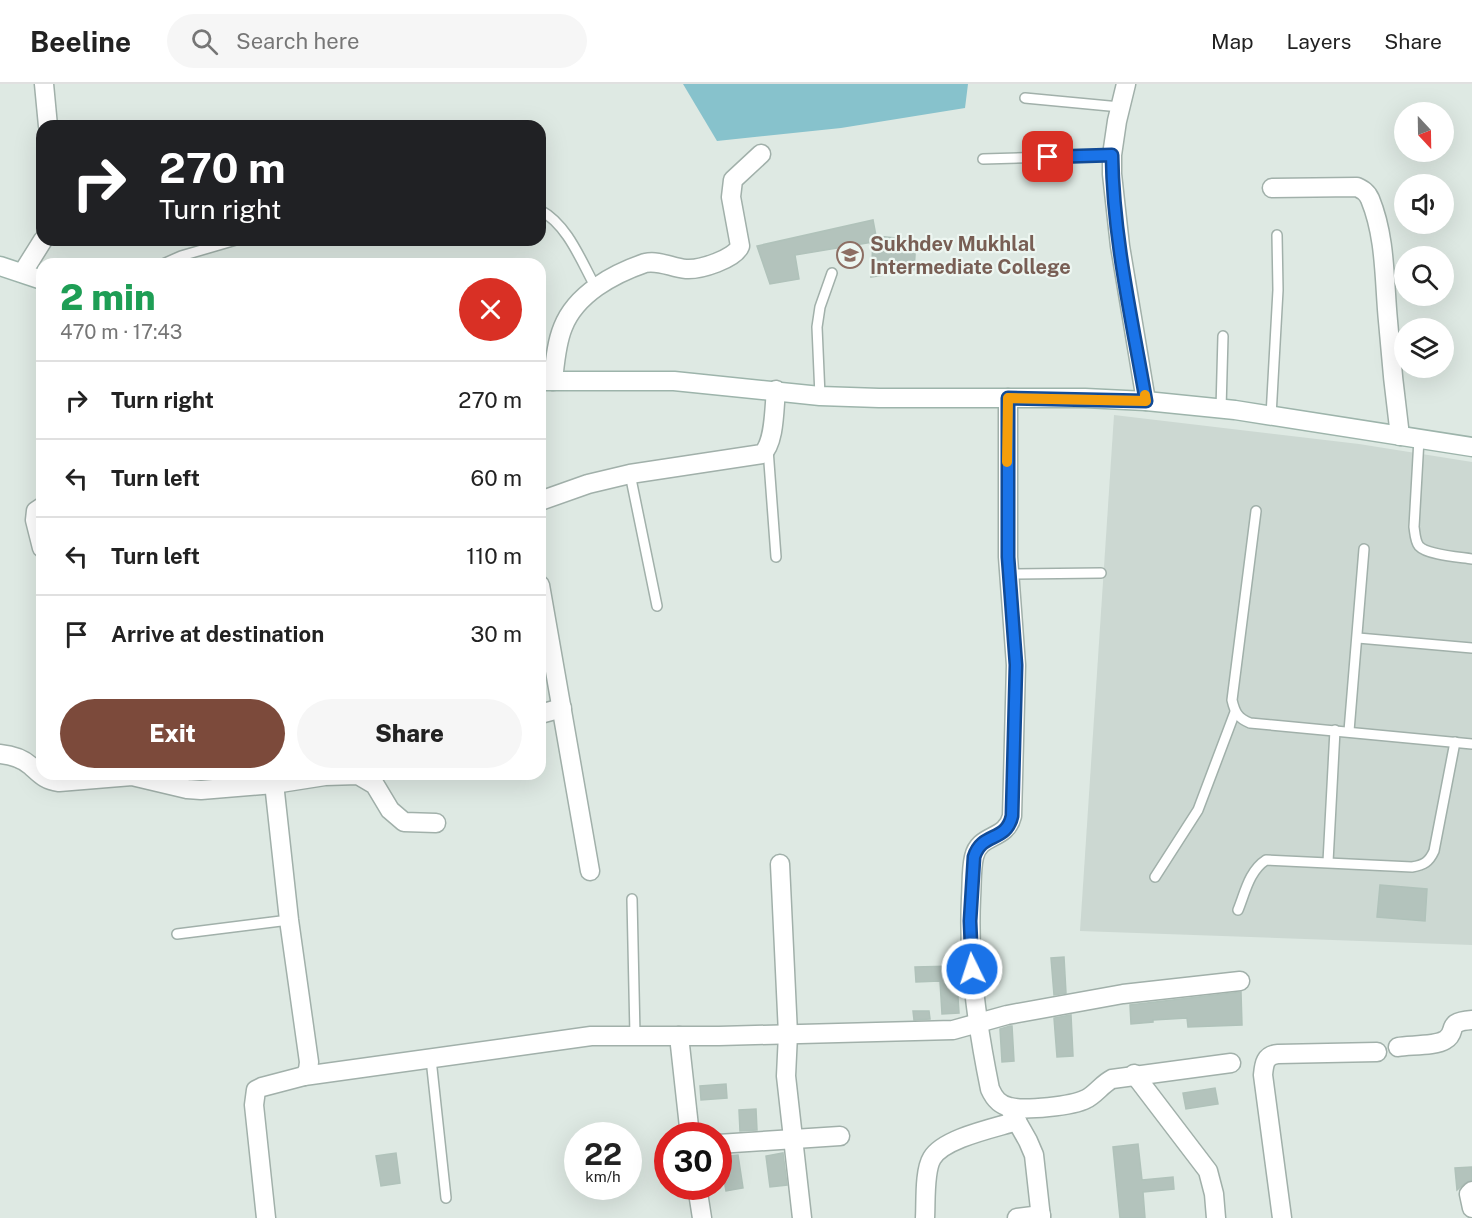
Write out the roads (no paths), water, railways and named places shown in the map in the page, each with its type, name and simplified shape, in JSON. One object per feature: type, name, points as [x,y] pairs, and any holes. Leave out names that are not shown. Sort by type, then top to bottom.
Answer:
[{"type":"street","points":[[44,84],[47,120]]},
{"type":"street","points":[[1126,84],[1112,155],[1114,195],[1120,246],[1146,401]]},
{"type":"street","points":[[761,154],[733,180],[731,197],[740,246],[737,253],[730,258],[688,269],[660,262],[645,263],[596,288],[578,303],[564,326],[546,381],[675,381],[820,396],[879,398],[1146,401],[1271,416],[1472,447]]},
{"type":"street","points":[[1272,188],[1357,187],[1369,197],[1383,252],[1400,436]]},
{"type":"street","points":[[23,272],[38,246]]},
{"type":"street","points":[[0,266],[36,277]]},
{"type":"street","points":[[546,499],[588,484],[630,474],[762,454],[768,449],[776,390]]},
{"type":"street","points":[[1008,398],[1009,574],[1016,665],[1012,816],[1010,826],[1003,833],[977,848],[974,857],[970,939],[977,1024],[990,1089],[993,1097],[1013,1114],[1034,1155],[1041,1216],[1017,1218]]},
{"type":"street","points":[[546,619],[590,871]]},
{"type":"street","points":[[546,712],[562,708]]},
{"type":"street","points":[[0,754],[19,758],[36,770]]},
{"type":"street","points":[[149,780],[201,790],[266,780]]},
{"type":"street","points":[[273,780],[289,920],[309,1062],[304,1076]]},
{"type":"street","points":[[366,780],[375,785],[390,810],[404,822],[436,822]]},
{"type":"street","points":[[780,864],[788,1034],[786,1076],[795,1139],[802,1218]]},
{"type":"street","points":[[266,1218],[254,1105],[256,1090],[304,1076],[591,1036],[953,1030],[1007,1015],[1123,994],[1240,981]]},
{"type":"street","points":[[1398,1047],[1441,1042],[1449,1036],[1452,1026],[1456,1023],[1472,1020]]},
{"type":"street","points":[[679,1036],[688,1122]]},
{"type":"street","points":[[1282,1218],[1263,1075],[1267,1059],[1271,1055],[1278,1054],[1377,1052]]},
{"type":"street","points":[[926,1218],[928,1171],[932,1158],[940,1149],[952,1142],[1013,1114],[1020,1108],[1079,1102],[1089,1098],[1103,1084],[1112,1079],[1134,1074],[1231,1063]]},
{"type":"street","points":[[1134,1074],[1208,1171],[1214,1194],[1216,1218]]},
{"type":"street","points":[[732,1143],[840,1136]]},
{"type":"street","points":[[1472,1191],[1469,1194],[1472,1208]]},
{"type":"street","points":[[699,1200],[702,1218]]},
{"type":"lane","points":[[1025,98],[1120,107]]},
{"type":"lane","points":[[983,159],[1112,155]]},
{"type":"lane","points":[[546,213],[561,226],[596,288]]},
{"type":"lane","points":[[1271,416],[1278,290],[1278,235]]},
{"type":"lane","points":[[176,258],[215,246]]},
{"type":"lane","points":[[820,396],[817,327],[820,308],[832,273]]},
{"type":"lane","points":[[1221,409],[1223,336]]},
{"type":"lane","points":[[1419,439],[1415,538],[1419,546],[1428,552],[1472,559]]},
{"type":"lane","points":[[768,449],[776,558]]},
{"type":"lane","points":[[630,474],[657,606]]},
{"type":"lane","points":[[1256,511],[1232,700],[1235,712],[1241,719],[1250,723],[1472,744]]},
{"type":"lane","points":[[1350,731],[1364,549]]},
{"type":"lane","points":[[1009,574],[1101,573]]},
{"type":"lane","points":[[1358,638],[1472,648]]},
{"type":"lane","points":[[1155,877],[1202,803],[1235,712]]},
{"type":"lane","points":[[1328,862],[1335,730]]},
{"type":"lane","points":[[1238,910],[1252,874],[1258,865],[1266,860],[1412,867],[1429,862],[1434,851],[1455,742]]},
{"type":"lane","points":[[632,899],[635,1035]]},
{"type":"lane","points":[[177,934],[289,920]]},
{"type":"lane","points":[[431,1059],[446,1198]]},
{"type":"water","points":[[683,84],[968,84],[965,108],[841,128],[717,141]]},
{"type":"place","name":"Sukhdev Mukhlal Intermediate College","points":[[850,255]]}]
